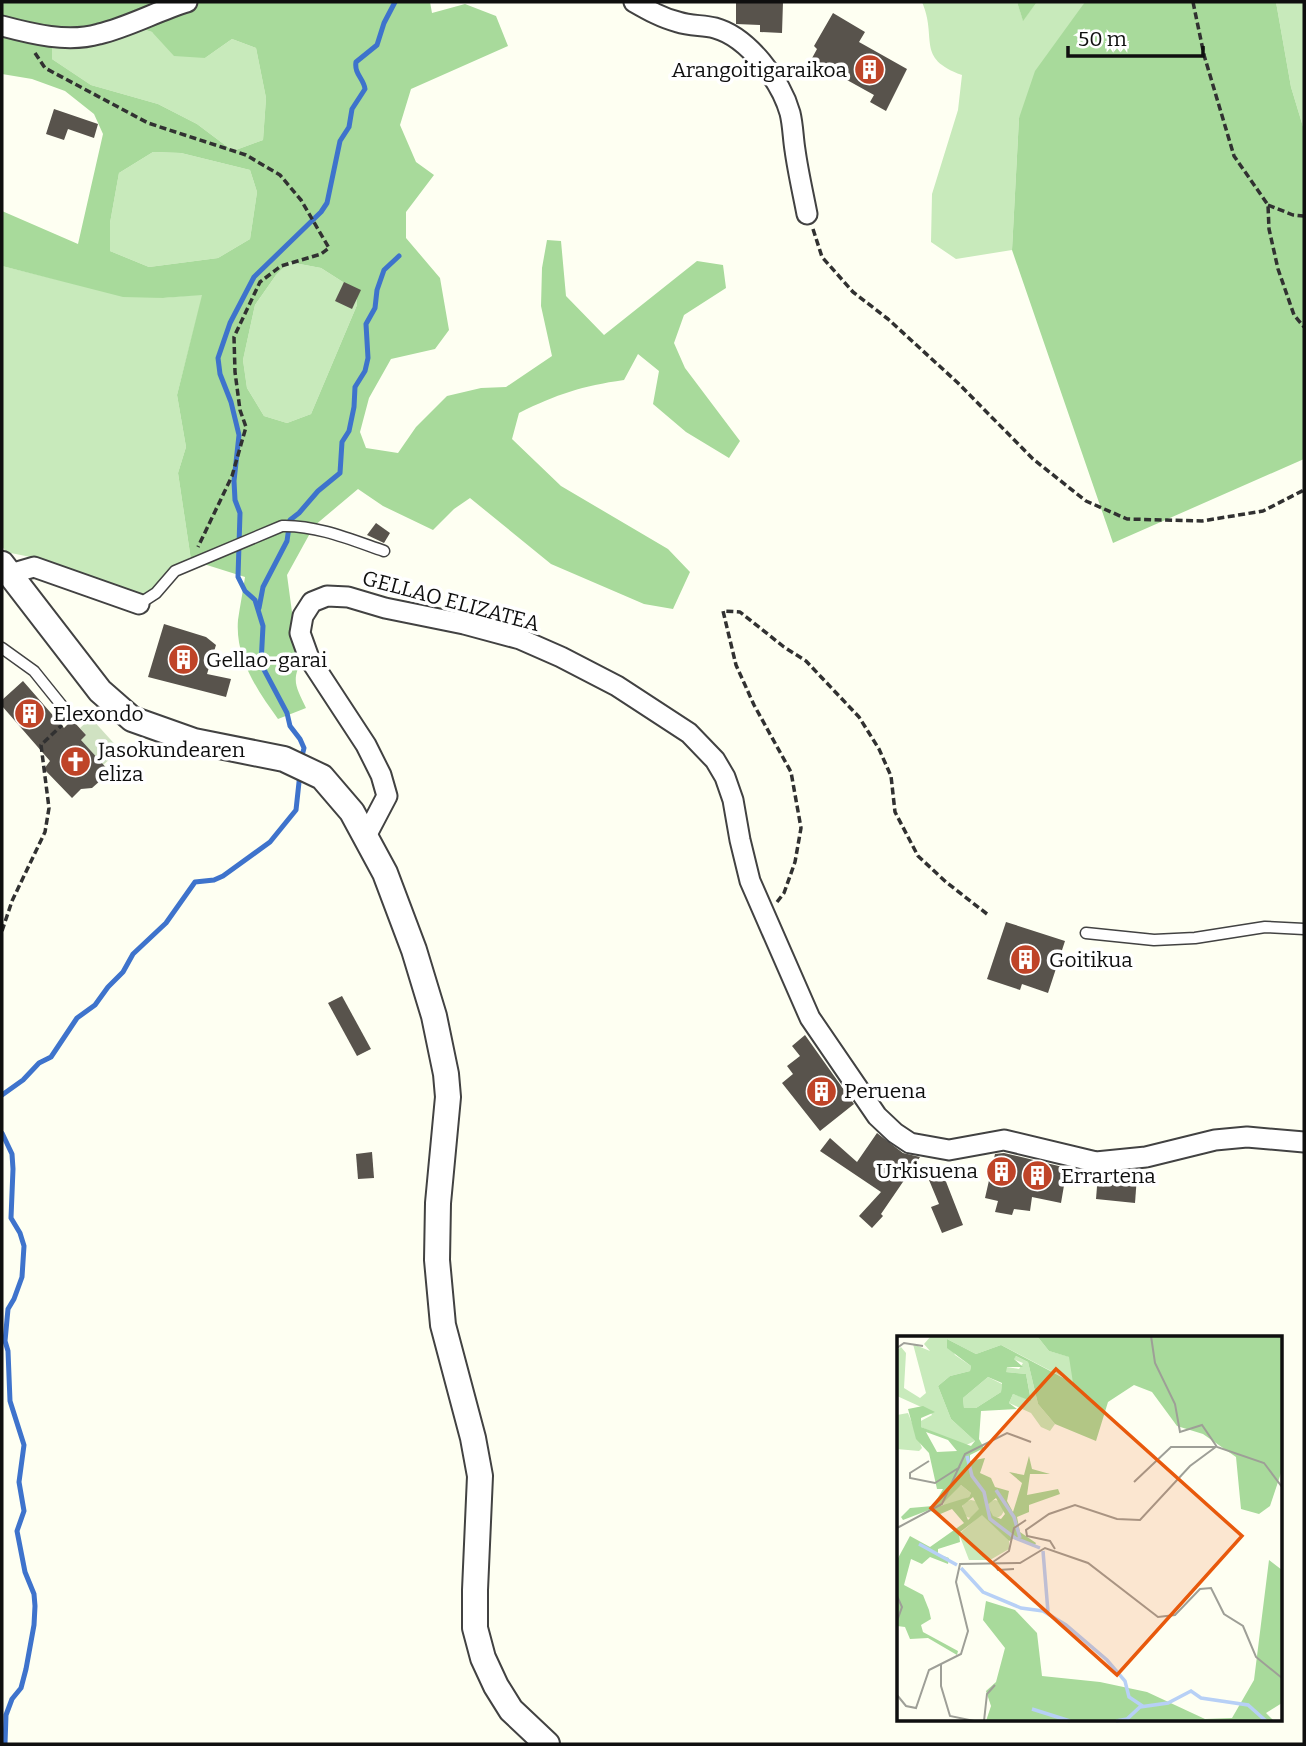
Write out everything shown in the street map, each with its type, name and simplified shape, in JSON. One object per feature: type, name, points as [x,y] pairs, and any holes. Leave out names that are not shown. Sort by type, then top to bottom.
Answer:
[{"type":"street","points":[[2,26],[34,34],[69,37],[98,35],[187,2]]},
{"type":"street","points":[[634,2],[678,23],[715,28],[745,45],[763,61],[774,77],[790,112],[807,214]]},
{"type":"street","points":[[138,604],[34,567],[4,573],[100,691],[132,719],[194,741],[284,759],[323,777],[352,812],[366,836],[385,873],[414,950],[434,1016],[446,1074],[448,1097],[438,1203],[437,1260],[443,1325],[473,1438],[480,1476],[475,1628],[483,1658],[496,1686],[511,1710],[547,1744]]},
{"type":"street","name":"GELLAO ELIZATEA","points":[[366,836],[387,796],[381,775],[366,745],[309,658],[300,633],[303,616],[312,602],[327,596],[348,597],[520,639],[617,686],[689,733],[715,760],[725,777],[733,800],[750,880],[805,1006],[824,1040],[877,1115],[910,1143],[949,1150],[1004,1140],[1096,1162],[1146,1157],[1215,1140],[1247,1137],[1304,1142]]},
{"type":"lane","points":[[138,604],[156,593],[175,571],[282,526],[296,525],[384,551]]},
{"type":"lane","points":[[2,648],[34,671],[71,717]]},
{"type":"lane","points":[[1086,933],[1154,940],[1195,938],[1265,927],[1304,929]]},
{"type":"path","points":[[1193,2],[1234,156],[1268,205],[1269,229],[1278,269],[1294,315],[1304,327]]},
{"type":"path","points":[[34,34],[33,51],[45,68],[148,123],[246,155],[280,175],[301,200],[330,248],[321,254],[281,266],[260,282],[234,337],[240,410],[246,427],[232,476],[191,563]]},
{"type":"path","points":[[1268,205],[1293,215],[1304,216]]},
{"type":"path","points":[[807,214],[822,257],[853,292],[888,319],[948,374],[1033,459],[1086,501],[1127,519],[1202,521],[1264,511],[1304,489]]},
{"type":"path","points":[[765,918],[784,893],[795,862],[801,828],[792,772],[754,705],[736,665],[723,611],[740,612],[806,661],[859,717],[879,748],[891,776],[895,812],[918,856],[987,914]]},
{"type":"path","points":[[2,931],[12,901],[46,832],[49,808],[41,745],[71,717]]},
{"type":"green space","points":[[2,2],[430,2],[432,13],[465,4],[496,16],[508,46],[411,89],[400,125],[416,162],[434,175],[406,212],[406,238],[440,278],[449,330],[435,349],[391,359],[369,398],[360,432],[366,448],[398,453],[416,427],[447,396],[481,388],[506,387],[552,356],[541,306],[542,268],[547,240],[561,241],[566,296],[604,335],[697,261],[723,265],[726,288],[684,315],[674,343],[685,368],[740,441],[729,458],[686,432],[653,404],[659,371],[638,354],[624,380],[570,392],[519,413],[512,439],[561,486],[668,549],[690,572],[673,609],[644,604],[551,564],[470,498],[454,509],[433,530],[383,506],[358,489],[314,526],[287,575],[294,627],[304,658],[297,672],[296,683],[306,708],[278,719],[255,685],[240,647],[238,620],[245,577],[191,560],[178,473],[186,447],[177,395],[202,295],[123,297],[2,266],[2,211],[78,244],[103,134],[94,114],[65,91],[32,79],[2,74]],"holes":[[[133,26],[152,32],[174,56],[205,58],[232,39],[256,48],[266,98],[263,140],[233,151],[197,124],[158,104],[91,85],[52,59],[52,41]],[[153,152],[181,153],[250,170],[257,192],[250,239],[218,258],[149,267],[110,251],[110,223],[119,173]],[[289,262],[321,268],[357,291],[357,305],[311,414],[287,423],[264,416],[247,388],[243,360],[255,305],[276,275]]]},
{"type":"green space","points":[[922,2],[1017,2],[1023,20],[1037,2],[1085,2],[1019,118],[1012,250],[956,259],[931,242],[932,194],[958,110],[962,75],[938,62],[933,54]]},
{"type":"green space","points":[[1017,2],[1037,2],[1023,21]]},
{"type":"green space","points":[[1085,2],[1276,2],[1291,87],[1304,130],[1304,459],[1113,543],[1012,250],[1019,118],[1035,71]]},
{"type":"green space","points":[[1276,2],[1304,2],[1304,130],[1291,87]]},
{"type":"green space","points":[[133,26],[152,32],[205,58],[232,39],[256,48],[266,98],[263,140],[233,151],[197,124],[158,104],[91,85],[52,59],[52,40]]},
{"type":"green space","points":[[153,152],[181,153],[250,170],[257,192],[250,239],[218,258],[149,267],[110,251],[110,223],[119,173]]},
{"type":"green space","points":[[289,262],[321,268],[357,291],[357,305],[311,414],[287,423],[264,416],[247,388],[243,360],[255,305],[276,275]]},
{"type":"green space","points":[[2,266],[59,280],[163,298],[203,294],[177,395],[186,447],[178,473],[191,560],[150,600],[45,560],[6,552],[2,546]]},
{"type":"green space","points":[[91,718],[120,750],[103,765],[81,740],[86,735],[80,728]]},
{"type":"building","points":[[736,2],[783,2],[782,33],[760,32],[760,25],[736,24]]},
{"type":"building","points":[[833,13],[865,32],[859,42],[907,69],[886,111],[870,102],[874,95],[811,60],[817,49],[814,46]]},
{"type":"building","points":[[54,109],[98,124],[94,138],[68,129],[64,140],[46,134]]},
{"type":"building","points":[[344,282],[361,290],[352,309],[335,301]]},
{"type":"building","points":[[376,523],[390,533],[384,543],[367,535]]},
{"type":"building","name":"Gellao-garai","points":[[164,624],[206,637],[216,645],[207,674],[231,679],[226,697],[148,677]]},
{"type":"building","points":[[23,681],[64,728],[75,723],[86,735],[81,740],[110,772],[92,788],[81,789],[72,798],[44,769],[50,761],[2,706],[2,700]]},
{"type":"building","name":"Goitikua","points":[[1006,922],[1065,941],[1048,993],[1022,984],[1020,990],[987,979]]},
{"type":"building","points":[[342,996],[371,1049],[357,1056],[328,1003]]},
{"type":"building","name":"Peruena","points":[[805,1035],[854,1104],[820,1131],[782,1083],[793,1074],[787,1066],[800,1056],[792,1046]]},
{"type":"building","points":[[877,1133],[903,1153],[920,1157],[881,1214],[883,1216],[872,1228],[859,1216],[881,1192],[820,1151],[830,1138],[857,1162]]},
{"type":"building","points":[[372,1152],[374,1178],[358,1179],[356,1154]]},
{"type":"building","name":"Errartena","points":[[1004,1153],[1067,1168],[1061,1203],[1032,1197],[1030,1211],[1014,1209],[1012,1215],[995,1212],[998,1201],[985,1198],[995,1154]]},
{"type":"building","points":[[943,1174],[963,1225],[942,1233],[931,1207],[939,1204],[929,1180]]},
{"type":"building","points":[[1098,1174],[1137,1176],[1135,1203],[1096,1199]]},
{"type":"waterway","points":[[302,756],[304,748],[300,739],[290,726],[287,713],[261,664],[263,626],[255,600],[245,591],[238,577],[240,513],[235,500],[234,481],[239,435],[231,402],[220,374],[218,358],[230,323],[254,277],[327,203],[340,141],[349,127],[352,109],[365,89],[356,70],[356,62],[377,45],[395,2]]},
{"type":"waterway","points":[[259,608],[263,587],[287,541],[290,520],[340,473],[342,442],[349,431],[355,387],[365,371],[368,358],[366,324],[375,308],[377,290],[384,270],[399,256]]},
{"type":"waterway","points":[[2,1095],[23,1080],[39,1063],[51,1057],[77,1018],[95,1005],[123,972],[133,954],[166,923],[195,882],[223,876],[270,842],[296,810],[300,773]]},
{"type":"waterway","points":[[2,1133],[12,1154],[11,1218],[24,1246],[22,1277],[8,1309],[5,1341],[8,1351],[10,1401],[24,1445],[19,1482],[24,1511],[17,1531],[35,1606],[34,1625],[21,1688],[12,1699],[6,1715],[5,1744]]},
{"type":"place","name":"Arangoitigaraikoa","points":[[870,70]]},
{"type":"place","name":"Gellao-garai","points":[[183,660]]},
{"type":"place","name":"Elexondo","points":[[30,714]]},
{"type":"place","name":"Jasokundearen eliza","points":[[75,762]]},
{"type":"place","name":"Goitikua","points":[[1026,960]]},
{"type":"place","name":"Peruena","points":[[821,1091]]},
{"type":"place","name":"Urkisuena","points":[[1001,1171]]},
{"type":"place","name":"Errartena","points":[[1038,1176]]}]
